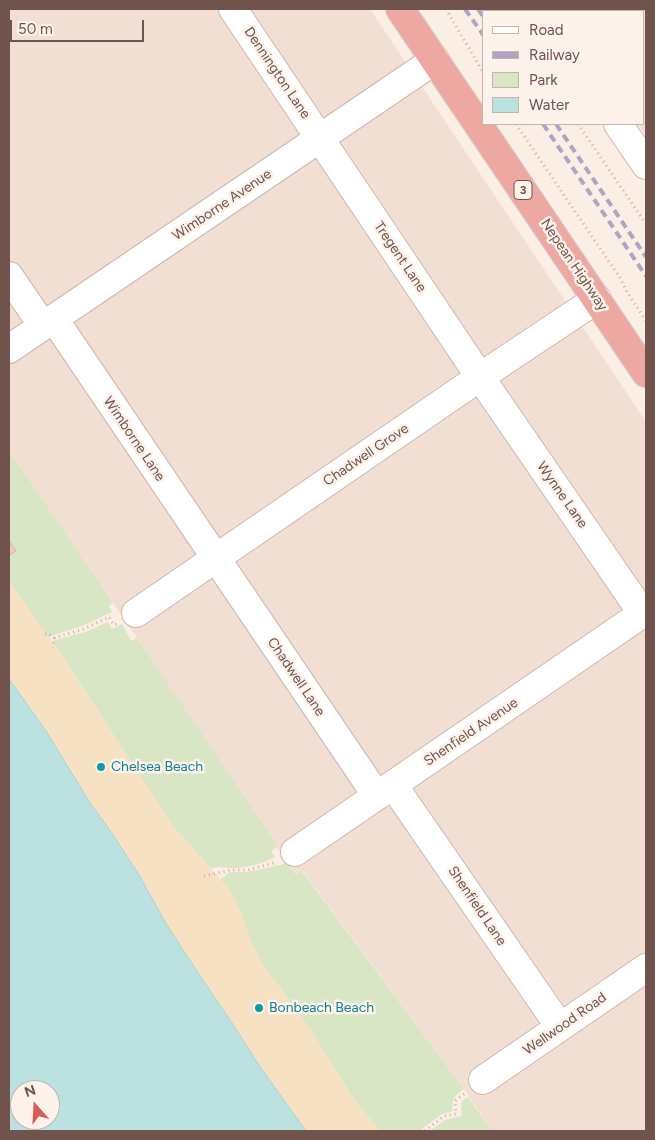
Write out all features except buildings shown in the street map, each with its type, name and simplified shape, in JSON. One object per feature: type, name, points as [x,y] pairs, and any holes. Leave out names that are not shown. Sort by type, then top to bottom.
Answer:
[{"type":"highway","name":"Nepean Highway","points":[[400,9],[646,372]]},
{"type":"street","name":"Dennington Lane","points":[[233,9],[321,137]]},
{"type":"street","name":"Wimborne Avenue","points":[[9,349],[435,60]]},
{"type":"street","points":[[619,125],[646,165]]},
{"type":"street","name":"Tregent Lane","points":[[321,137],[480,376]]},
{"type":"street","name":"Wimborne Lane","points":[[9,276],[48,322],[215,558]]},
{"type":"street","name":"Chadwell Grove","points":[[129,617],[480,376],[597,299]]},
{"type":"street","name":"Wynne Lane","points":[[480,376],[643,619]]},
{"type":"street","name":"Chadwell Lane","points":[[215,558],[385,790]]},
{"type":"street","name":"Shenfield Avenue","points":[[286,854],[643,619]]},
{"type":"street","name":"Shenfield Lane","points":[[385,790],[560,1027]]},
{"type":"street","name":"Wellwood Road","points":[[476,1086],[646,968]]},
{"type":"path","points":[[446,9],[482,71]]},
{"type":"path","points":[[517,125],[620,278],[646,321]]},
{"type":"path","points":[[579,125],[646,224]]},
{"type":"path","points":[[54,638],[84,629],[109,617],[114,625],[129,617]]},
{"type":"path","points":[[45,634],[49,634],[54,638]]},
{"type":"path","points":[[53,648],[54,638]]},
{"type":"path","points":[[204,876],[231,870],[248,870],[280,861],[286,854]]},
{"type":"path","points":[[424,1131],[444,1116],[456,1114],[455,1101],[476,1086]]},
{"type":"shaded area","points":[[9,9],[370,9],[646,422],[646,1131],[492,1131],[464,1089],[303,871],[297,874],[281,854],[137,638],[22,469],[9,453]]},
{"type":"shaded area","points":[[646,9],[646,136],[639,125],[645,125],[645,10],[562,10]]},
{"type":"green space","points":[[9,453],[22,469],[113,603],[109,606],[112,612],[82,626],[48,637],[9,582]]},
{"type":"green space","points":[[108,622],[112,629],[122,624],[131,641],[137,638],[274,841],[277,847],[271,851],[275,857],[253,866],[210,868],[173,826],[52,641],[85,632]]},
{"type":"green space","points":[[287,862],[296,874],[302,871],[464,1089],[454,1098],[452,1103],[453,1111],[442,1114],[419,1131],[380,1131],[352,1097],[310,1029],[261,962],[234,898],[220,880],[230,872],[248,872]]},
{"type":"green space","points":[[468,1097],[492,1131],[430,1131],[445,1120],[462,1116],[461,1102]]},
{"type":"sand","points":[[9,582],[52,641],[173,826],[230,890],[261,962],[310,1029],[352,1097],[380,1131],[306,1131],[260,1067],[165,922],[139,875],[90,803],[46,731],[9,679]]},
{"type":"water","points":[[9,679],[46,731],[90,803],[139,875],[165,922],[198,973],[260,1067],[306,1131],[9,1131]]},
{"type":"railway","points":[[465,9],[482,33]]},
{"type":"railway","points":[[478,9],[482,15]]},
{"type":"railway","points":[[544,125],[646,276]]},
{"type":"railway","points":[[557,125],[646,257]]},
{"type":"place","name":"Chelsea Beach","points":[[101,767]]},
{"type":"place","name":"Bonbeach Beach","points":[[259,1008]]}]
